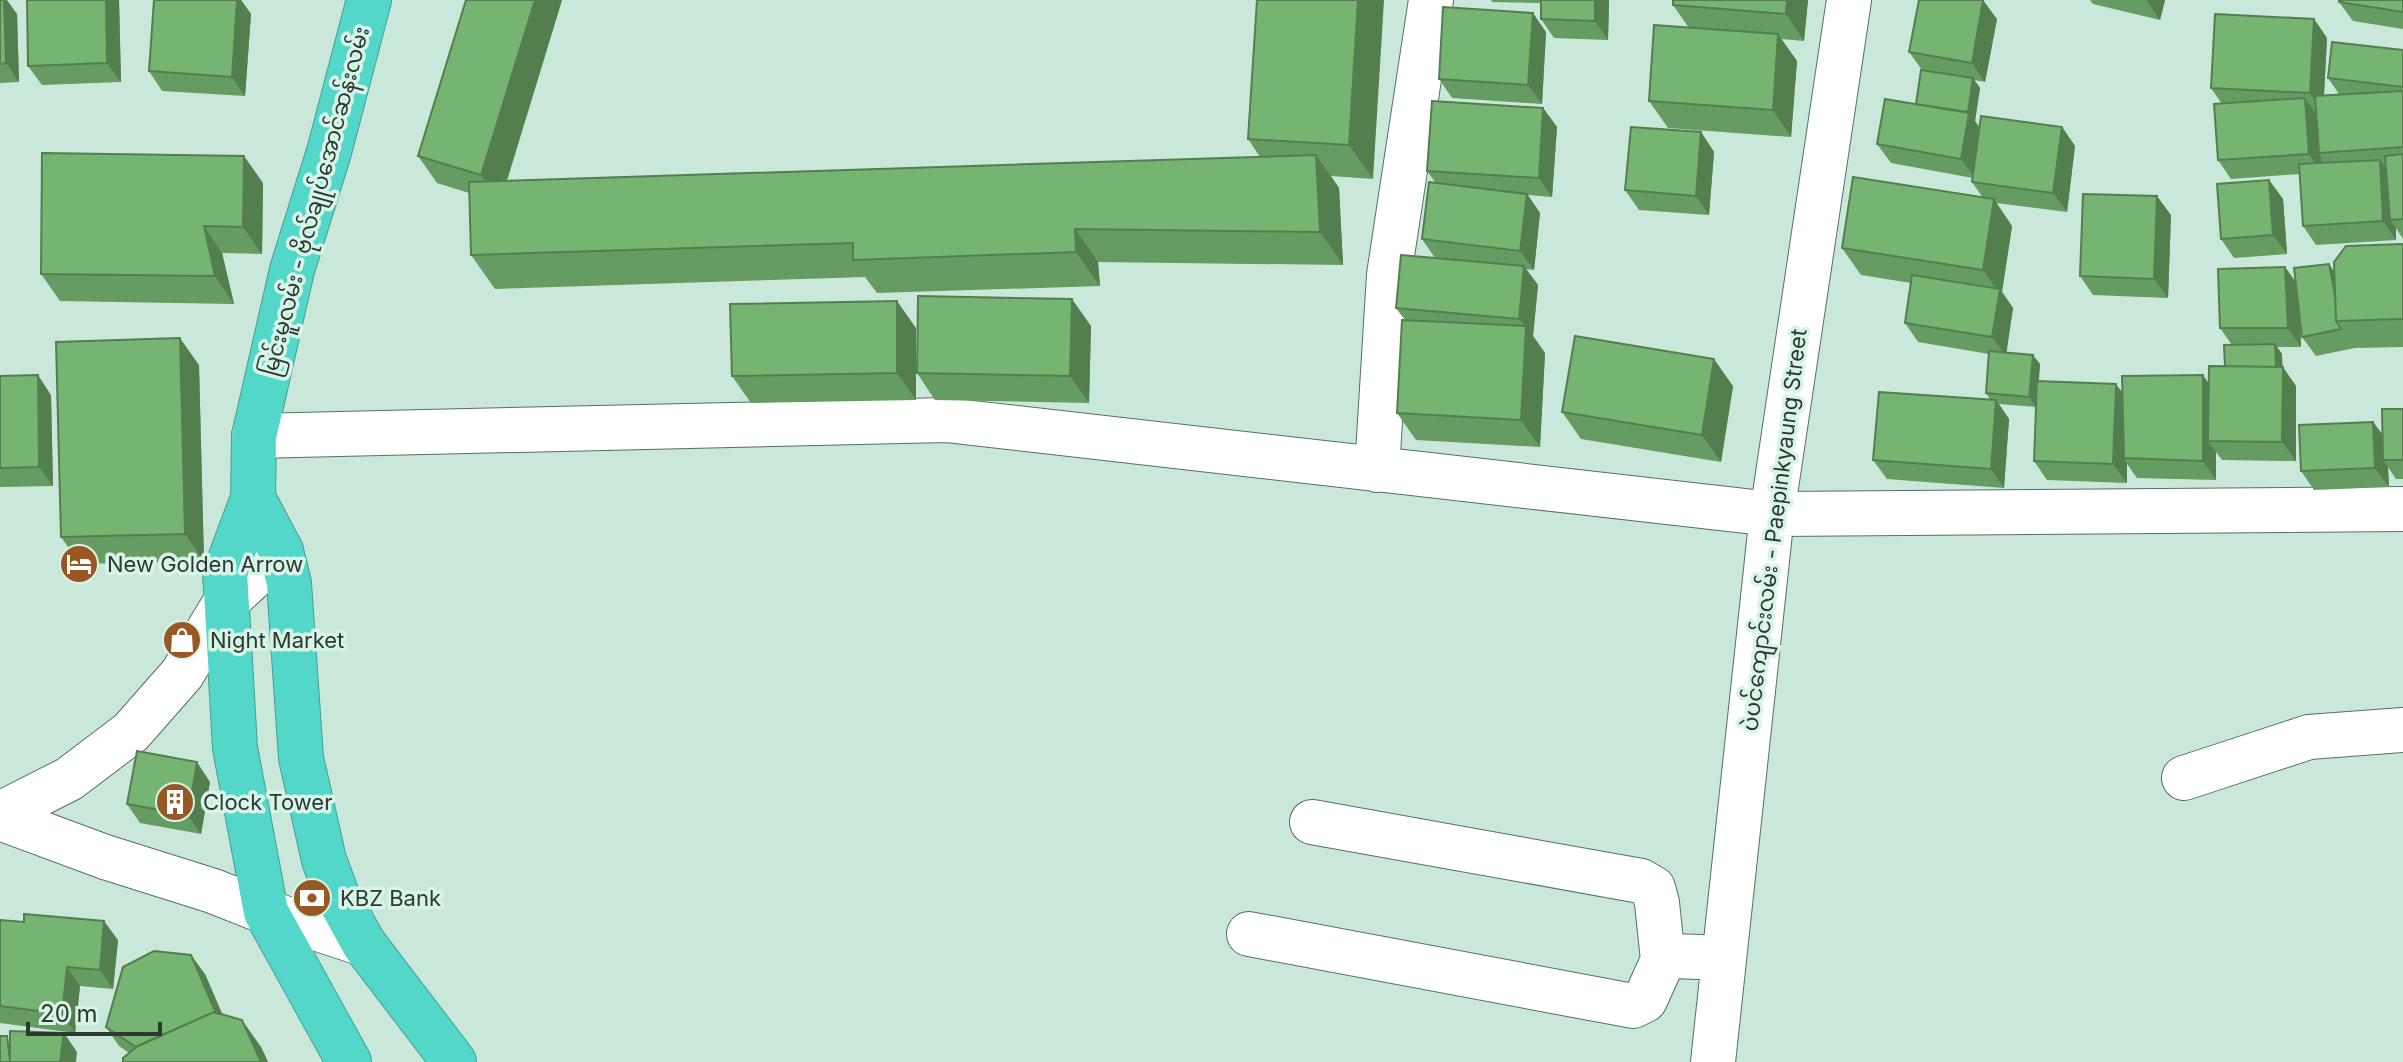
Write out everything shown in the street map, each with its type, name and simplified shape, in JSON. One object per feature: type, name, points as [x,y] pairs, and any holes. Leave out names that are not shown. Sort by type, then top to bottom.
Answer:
[{"type":"highway","name":"မြင်းမူလမ်း - ဗိုလ်ချုပ်အောင်ဆန်းလမ်း","points":[[349,1062],[266,912],[258,882],[235,748],[225,573],[253,498],[254,436],[292,270],[329,152],[369,0]]},
{"type":"highway","name":"မြင်းမူလမ်း - ဗိုလ်ချုပ်အောင်ဆန်းလမ်း","points":[[253,498],[281,551],[289,583],[304,781],[324,860],[337,895],[364,944],[454,1062]]},
{"type":"street","points":[[1377,470],[1389,275],[1431,0]]},
{"type":"street","name":"ပဲပင်ကျောင်းလမ်း - Paepinkyaung Street","points":[[1713,1062],[1772,514],[1849,0]]},
{"type":"street","points":[[254,436],[946,420],[1772,514],[2403,509]]},
{"type":"street","points":[[0,816],[69,779],[131,732],[182,674],[225,603],[281,551]]},
{"type":"street","points":[[2184,778],[2309,737],[2403,730]]},
{"type":"street","points":[[0,816],[105,857],[364,944]]},
{"type":"street","points":[[1249,934],[1633,1006],[1645,1000],[1663,960],[1653,888],[1641,881],[1312,822]]},
{"type":"street","points":[[1663,960],[1674,956],[1724,958]]},
{"type":"building","points":[[0,0],[4,0],[6,63],[0,64]]},
{"type":"building","points":[[27,0],[106,0],[107,63],[28,66]]},
{"type":"building","points":[[154,0],[237,0],[232,77],[149,71]]},
{"type":"building","points":[[466,0],[535,0],[481,175],[418,156]]},
{"type":"building","points":[[1257,0],[1358,0],[1349,145],[1248,139]]},
{"type":"building","points":[[1541,0],[1595,0],[1595,21],[1541,19]]},
{"type":"building","points":[[1673,0],[1787,0],[1786,14],[1673,5]]},
{"type":"building","points":[[1919,0],[1983,0],[1972,63],[1909,52]]},
{"type":"building","points":[[2403,0],[2403,12],[2339,2]]},
{"type":"building","points":[[1443,7],[1533,13],[1528,85],[1439,79]]},
{"type":"building","points":[[2215,14],[2314,19],[2310,93],[2211,88]]},
{"type":"building","points":[[1654,25],[1778,34],[1773,110],[1649,101]]},
{"type":"building","points":[[2332,42],[2403,50],[2403,87],[2328,78]]},
{"type":"building","points":[[1921,70],[1973,78],[1968,112],[1916,104]]},
{"type":"building","points":[[2403,91],[2403,147],[2319,153],[2315,96]]},
{"type":"building","points":[[2305,98],[2309,154],[2218,160],[2214,104]]},
{"type":"building","points":[[1885,99],[1969,113],[1961,159],[1877,144]]},
{"type":"building","points":[[1432,101],[1543,108],[1539,178],[1427,171]]},
{"type":"building","points":[[1981,116],[2062,127],[2053,193],[1972,182]]},
{"type":"building","points":[[1631,127],[1701,132],[1696,196],[1625,190]]},
{"type":"building","points":[[42,153],[244,156],[243,227],[204,226],[215,276],[41,274]]},
{"type":"building","points":[[2403,154],[2403,219],[2390,220],[2385,156]]},
{"type":"building","points":[[1316,155],[1320,232],[1075,229],[1076,252],[853,260],[853,243],[471,255],[469,182]]},
{"type":"building","points":[[2380,160],[2383,221],[2303,226],[2299,164]]},
{"type":"building","points":[[1853,177],[1994,199],[1983,270],[1842,248]]},
{"type":"building","points":[[2269,180],[2273,235],[2221,239],[2217,184]]},
{"type":"building","points":[[1429,182],[1527,194],[1520,251],[1422,239]]},
{"type":"building","points":[[2083,194],[2157,196],[2154,279],[2080,276]]},
{"type":"building","points":[[2403,244],[2403,319],[2336,321],[2334,262],[2346,246]]},
{"type":"building","points":[[1401,255],[1524,266],[1519,319],[1396,308]]},
{"type":"building","points":[[2329,264],[2336,321],[2341,329],[2302,337],[2294,268]]},
{"type":"building","points":[[2285,267],[2288,328],[2220,328],[2218,269]]},
{"type":"building","points":[[1912,275],[2000,289],[1992,337],[1905,323]]},
{"type":"building","points":[[918,296],[1072,299],[1070,376],[917,373]]},
{"type":"building","points":[[897,301],[897,373],[732,376],[730,304]]},
{"type":"building","points":[[1402,320],[1526,326],[1521,420],[1397,413]]},
{"type":"building","points":[[1575,336],[1714,359],[1702,435],[1562,412]]},
{"type":"building","points":[[180,338],[185,534],[61,537],[56,342]]},
{"type":"building","points":[[2275,344],[2276,367],[2225,366],[2224,345]]},
{"type":"building","points":[[1989,351],[2033,355],[2029,397],[1986,393]]},
{"type":"building","points":[[2209,366],[2283,367],[2282,442],[2208,441]]},
{"type":"building","points":[[38,375],[39,467],[0,468],[0,376]]},
{"type":"building","points":[[2203,375],[2203,461],[2124,458],[2122,376]]},
{"type":"building","points":[[2037,381],[2116,384],[2113,464],[2034,461]]},
{"type":"building","points":[[1879,392],[1996,400],[1991,469],[1873,460]]},
{"type":"building","points":[[2382,409],[2403,409],[2403,460],[2383,460]]},
{"type":"building","points":[[2373,422],[2375,468],[2301,471],[2299,425]]},
{"type":"building","points":[[137,751],[197,762],[188,815],[127,804]]},
{"type":"building","points":[[24,914],[104,921],[100,970],[67,967],[62,1014],[0,1006],[0,920],[24,922]]},
{"type":"building","points":[[154,951],[191,955],[216,1013],[136,1047],[106,1027],[123,967]]},
{"type":"building","points":[[214,1012],[242,1020],[261,1062],[123,1062],[123,1058],[139,1045]]},
{"type":"building","points":[[10,1031],[64,1033],[60,1062],[0,1062],[0,1036],[7,1036],[10,1061]]},
{"type":"place","name":"New Golden Arrow","points":[[79,564]]},
{"type":"place","name":"Night Market","points":[[182,640]]},
{"type":"place","name":"Clock Tower","points":[[175,802]]},
{"type":"place","name":"KBZ Bank","points":[[312,898]]}]
